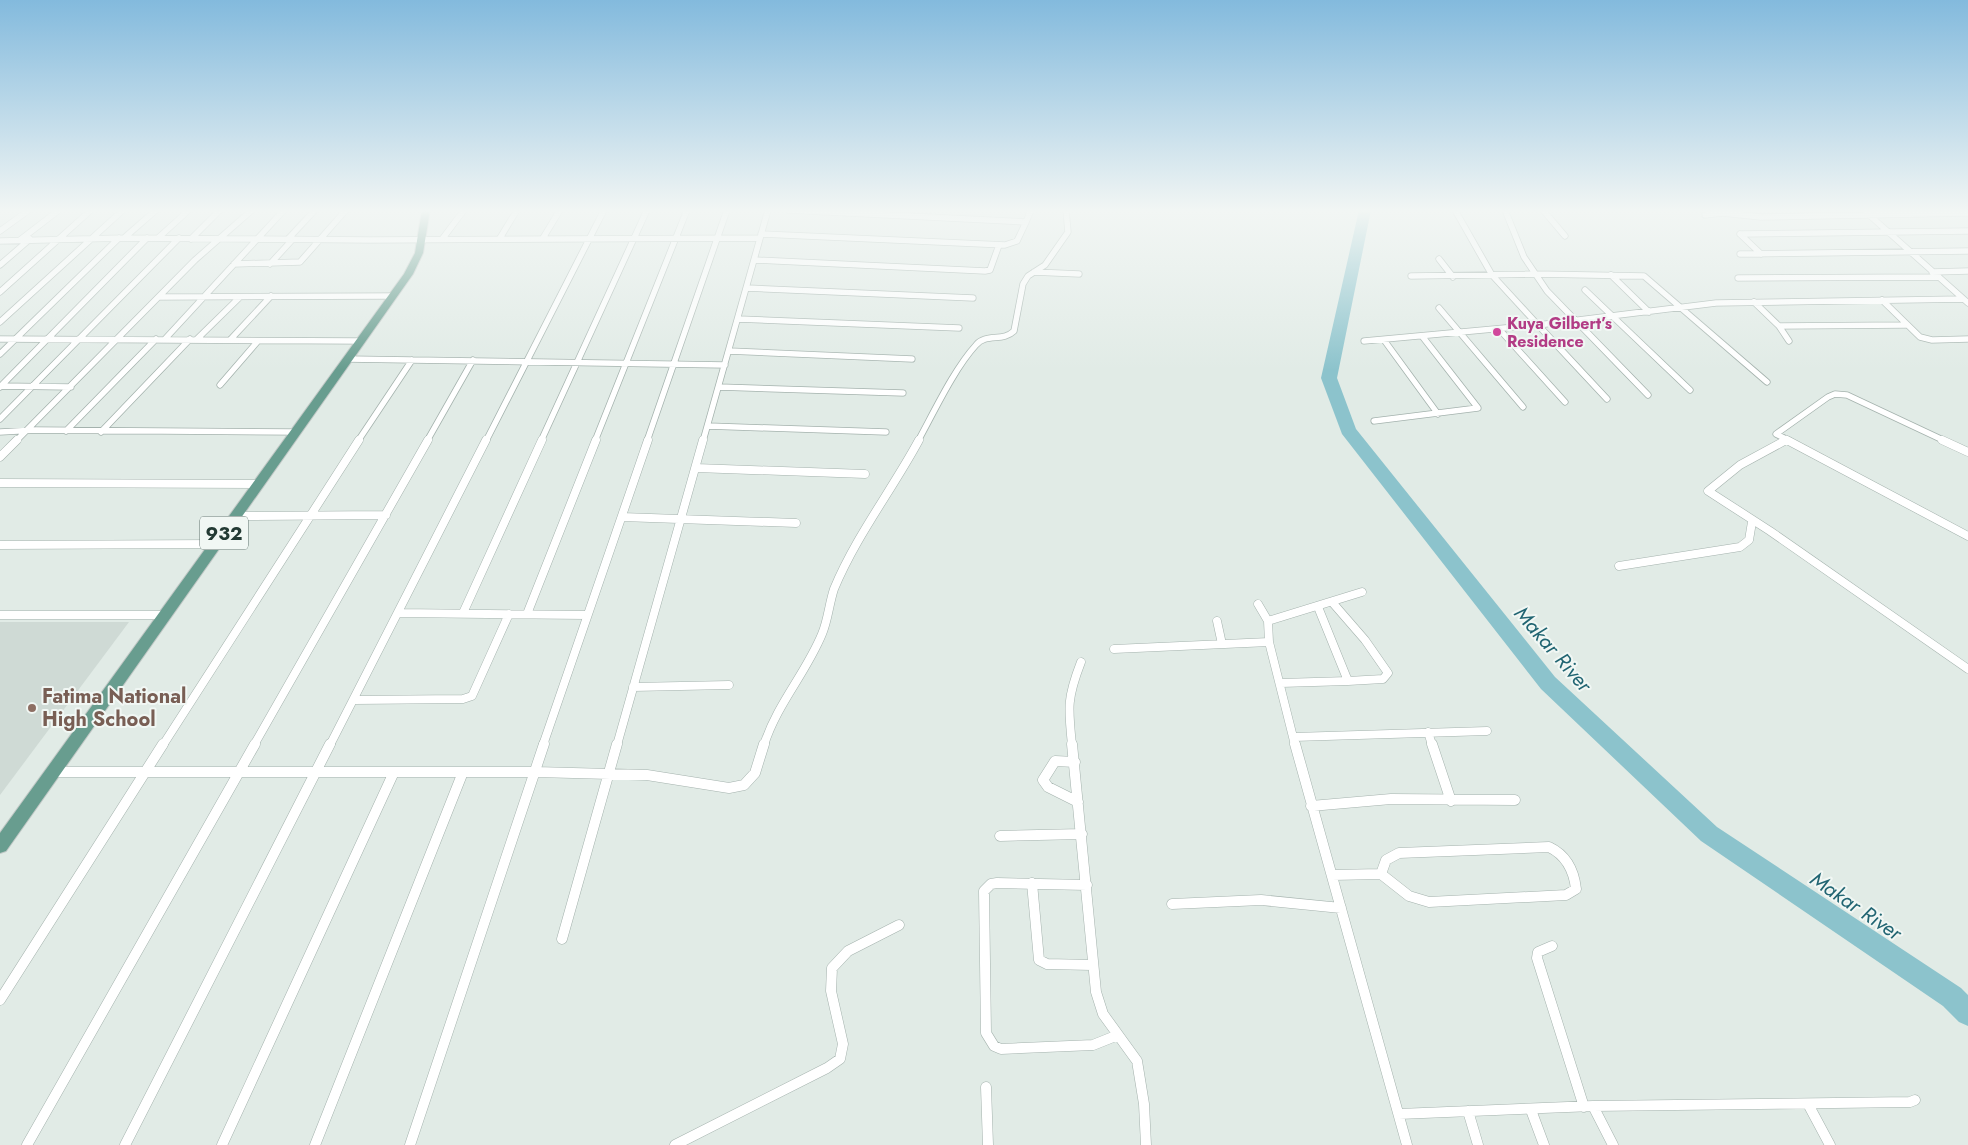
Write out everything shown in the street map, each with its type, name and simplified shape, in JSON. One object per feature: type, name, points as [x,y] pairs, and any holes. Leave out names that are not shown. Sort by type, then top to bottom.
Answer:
[{"type":"main road","name":"932","points":[[0,846],[348,359],[413,263]]},
{"type":"street","points":[[0,292],[32,263]]},
{"type":"street","points":[[0,322],[62,263]]},
{"type":"street","points":[[0,354],[95,263]]},
{"type":"street","points":[[0,387],[122,263]]},
{"type":"street","points":[[0,419],[82,339],[155,263]]},
{"type":"street","points":[[0,456],[71,387],[192,263]]},
{"type":"street","points":[[165,339],[234,264],[278,263]]},
{"type":"street","points":[[125,1145],[576,263]]},
{"type":"street","points":[[463,614],[622,263]]},
{"type":"street","points":[[527,614],[665,263]]},
{"type":"street","points":[[410,1145],[587,615],[709,263]]},
{"type":"street","points":[[562,939],[754,263]]},
{"type":"street","points":[[827,263],[985,271],[990,270],[992,263]]},
{"type":"street","points":[[54,772],[536,772],[663,776],[729,788],[744,785],[759,765],[774,718],[822,634],[834,590],[869,520],[906,464],[948,387],[976,344],[983,340],[1009,336],[1014,331],[1023,284],[1033,272],[1046,263]]},
{"type":"street","points":[[1442,263],[1453,277]]},
{"type":"street","points":[[1485,263],[1492,275],[1607,399]]},
{"type":"street","points":[[1528,263],[1548,291],[1648,395]]},
{"type":"street","points":[[1923,263],[1966,301]]},
{"type":"street","points":[[1932,272],[1968,271]]},
{"type":"street","points":[[1033,272],[1079,274]]},
{"type":"street","points":[[1411,276],[1453,277],[1535,274],[1646,277],[1767,382]]},
{"type":"street","points":[[1611,275],[1649,312]]},
{"type":"street","points":[[1738,278],[1938,277]]},
{"type":"street","points":[[747,288],[973,298]]},
{"type":"street","points":[[1585,290],[1690,390]]},
{"type":"street","points":[[230,340],[271,296]]},
{"type":"street","points":[[160,297],[392,296]]},
{"type":"street","points":[[101,432],[193,339],[240,297]]},
{"type":"street","points":[[1364,341],[1613,317],[1710,303],[1882,300],[1966,301]]},
{"type":"street","points":[[1882,300],[1906,325],[1924,339],[1968,339]]},
{"type":"street","points":[[1754,302],[1779,326],[1789,341]]},
{"type":"street","points":[[1439,308],[1523,407]]},
{"type":"street","points":[[738,319],[959,328]]},
{"type":"street","points":[[1779,326],[1906,325]]},
{"type":"street","points":[[1499,329],[1565,402]]},
{"type":"street","points":[[1374,421],[1469,411],[1478,407],[1422,336]]},
{"type":"street","points":[[0,339],[361,340]]},
{"type":"street","points":[[66,431],[156,340]]},
{"type":"street","points":[[1384,340],[1438,414]]},
{"type":"street","points":[[220,385],[258,341]]},
{"type":"street","points":[[729,351],[912,358]]},
{"type":"street","points":[[348,359],[724,366]]},
{"type":"street","points":[[0,1000],[412,360]]},
{"type":"street","points":[[27,1145],[237,772],[386,516],[473,360]]},
{"type":"street","points":[[0,387],[71,387]]},
{"type":"street","points":[[719,388],[903,393]]},
{"type":"street","points":[[1968,452],[1860,400],[1841,394],[1828,397],[1776,434],[1968,536]]},
{"type":"street","points":[[708,426],[886,432]]},
{"type":"street","points":[[0,432],[26,430],[295,432]]},
{"type":"street","points":[[1786,440],[1740,465],[1708,491],[1752,522],[1770,531],[1968,669]]},
{"type":"street","points":[[696,468],[865,474]]},
{"type":"street","points":[[0,483],[93,485],[258,484]]},
{"type":"street","points":[[236,516],[386,516]]},
{"type":"street","points":[[622,517],[796,523]]},
{"type":"street","points":[[1619,566],[1740,547],[1749,540],[1752,522]]},
{"type":"street","points":[[0,545],[216,544]]},
{"type":"street","points":[[1268,621],[1362,592]]},
{"type":"street","points":[[1281,683],[1383,679],[1388,673],[1365,640],[1332,602]]},
{"type":"street","points":[[1258,604],[1268,621],[1269,642],[1311,806],[1407,1145]]},
{"type":"street","points":[[1318,607],[1348,681]]},
{"type":"street","points":[[398,613],[587,615]]},
{"type":"street","points":[[354,700],[457,700],[472,696],[509,614]]},
{"type":"street","points":[[0,615],[166,615]]},
{"type":"street","points":[[1217,622],[1222,644]]},
{"type":"street","points":[[1114,649],[1269,642]]},
{"type":"street","points":[[1081,662],[1069,697],[1087,885],[1092,966],[1098,1004],[1103,1014],[1133,1053],[1138,1067],[1146,1145]]},
{"type":"street","points":[[633,687],[729,685]]},
{"type":"street","points":[[1294,737],[1488,731]]},
{"type":"street","points":[[1428,732],[1451,800]]},
{"type":"street","points":[[1075,762],[1055,761],[1043,780],[1048,787],[1078,802]]},
{"type":"street","points":[[222,1145],[394,772]]},
{"type":"street","points":[[315,1145],[463,772]]},
{"type":"street","points":[[1311,806],[1391,799],[1515,800]]},
{"type":"street","points":[[1000,836],[1082,834]]},
{"type":"street","points":[[1332,875],[1381,874],[1400,891],[1410,897],[1429,902],[1566,895],[1576,889],[1576,883],[1561,853],[1549,848],[1400,853],[1384,860],[1381,866],[1381,874]]},
{"type":"street","points":[[1087,885],[997,883],[987,887],[984,891],[986,1033],[994,1046],[1010,1050],[1094,1045],[1118,1035]]},
{"type":"street","points":[[1032,883],[1039,960],[1047,964],[1092,966]]},
{"type":"street","points":[[1172,904],[1261,900],[1341,908]]},
{"type":"street","points":[[675,1145],[826,1068],[840,1059],[843,1044],[831,991],[832,968],[848,952],[899,925]]},
{"type":"street","points":[[1552,946],[1538,952],[1537,958],[1588,1106],[1613,1145]]},
{"type":"street","points":[[986,1087],[988,1145]]},
{"type":"street","points":[[1399,1114],[1531,1110],[1588,1106],[1808,1104],[1910,1102],[1915,1100]]},
{"type":"street","points":[[1808,1104],[1830,1145]]},
{"type":"street","points":[[1531,1110],[1544,1145]]},
{"type":"street","points":[[1468,1112],[1478,1145]]},
{"type":"shaded area","name":"Fatima National High School","points":[[0,622],[129,622],[0,795]]},
{"type":"waterway","name":"Makar River","points":[[1354,263],[1329,378],[1348,430],[1548,683],[1709,834],[1952,997],[1968,1013]]},
{"type":"place","name":"Kuya Gilbert’s Residence","points":[[1497,332]]},
{"type":"place","name":"Fatima National High School","points":[[32,708]]}]
